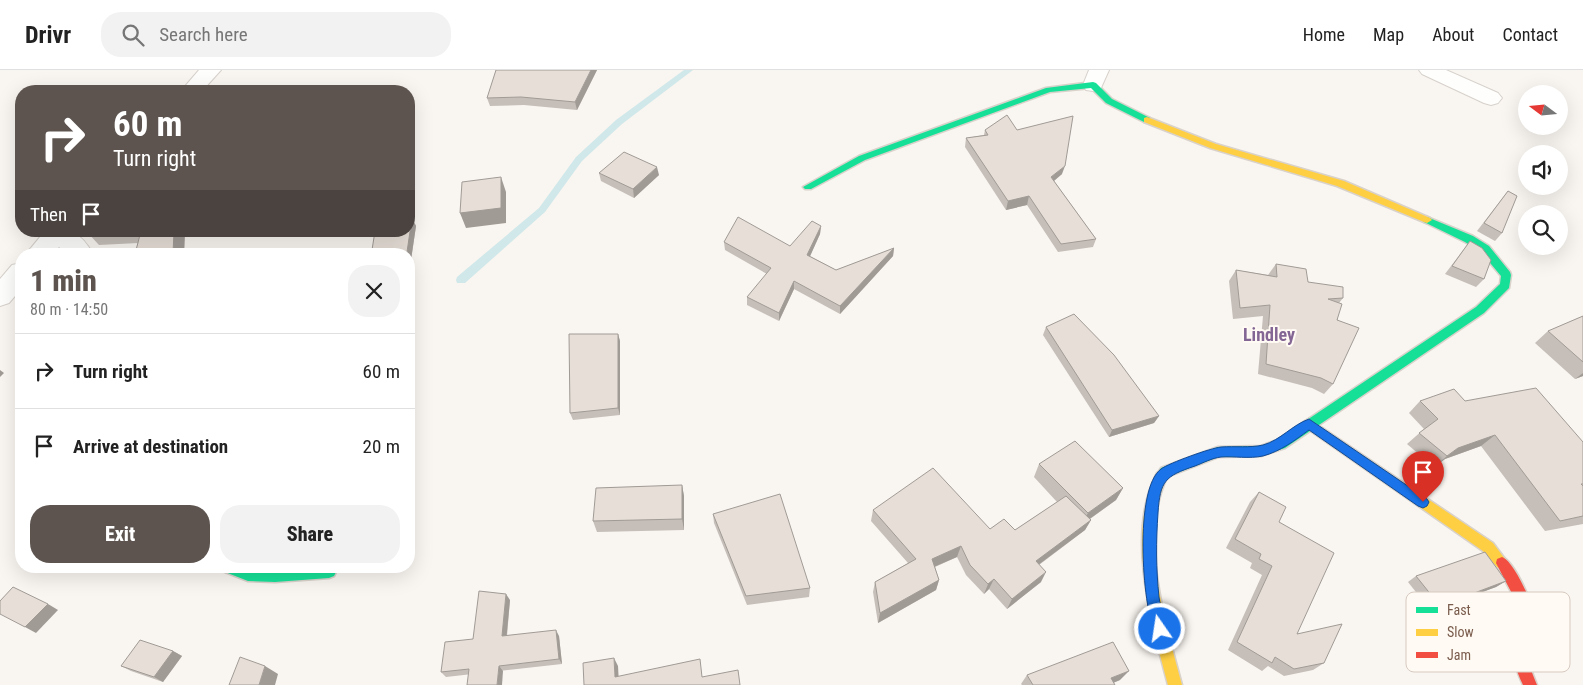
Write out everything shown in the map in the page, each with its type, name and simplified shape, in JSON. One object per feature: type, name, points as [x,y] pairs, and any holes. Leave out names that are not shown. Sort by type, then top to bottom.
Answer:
[{"type":"street","points":[[197,85],[211,70]]},
{"type":"street","points":[[1429,70],[1491,98]]},
{"type":"street","points":[[808,186],[862,158],[1049,90],[1096,77],[1109,101],[1157,125],[1195,139],[1331,180],[1371,195],[1469,239],[1485,249],[1506,274],[1505,285],[1480,310],[1281,444],[1261,451],[1218,452],[1165,472],[1156,483],[1152,497],[1150,537],[1153,599],[1175,685]]},
{"type":"street","points":[[43,248],[53,237]]},
{"type":"street","points":[[63,237],[76,248]]},
{"type":"street","points":[[0,296],[15,279]]},
{"type":"street","points":[[1309,424],[1488,547],[1516,582],[1520,592]]},
{"type":"street","points":[[243,573],[248,575],[275,576],[316,573]]},
{"type":"street","points":[[1524,672],[1530,685]]},
{"type":"building","points":[[496,70],[591,70],[575,102],[521,97],[487,98]]},
{"type":"building","points":[[1007,115],[1017,130],[1073,116],[1065,166],[1051,177],[1096,239],[1061,244],[1029,196],[1008,201],[966,138],[988,135],[985,130]]},
{"type":"building","points":[[624,152],[657,167],[633,189],[599,173]]},
{"type":"building","points":[[501,177],[501,208],[460,213],[462,182]]},
{"type":"building","points":[[1508,191],[1517,196],[1502,233],[1484,223]]},
{"type":"building","points":[[738,217],[790,246],[812,221],[821,226],[807,255],[836,270],[894,248],[840,306],[794,281],[779,313],[747,297],[771,268],[724,242]]},
{"type":"building","points":[[139,237],[174,237],[173,248],[137,248]]},
{"type":"building","points":[[374,237],[409,237],[408,248],[372,248]]},
{"type":"building","points":[[1470,241],[1482,248],[1491,260],[1484,279],[1452,266]]},
{"type":"building","points":[[1276,264],[1306,269],[1308,282],[1343,287],[1343,298],[1328,299],[1342,304],[1337,320],[1359,328],[1333,384],[1321,378],[1266,364],[1270,305],[1240,308],[1236,270],[1277,277]]},
{"type":"building","points":[[1074,314],[1114,355],[1159,416],[1112,430],[1046,327]]},
{"type":"building","points":[[1583,316],[1583,362],[1548,331]]},
{"type":"building","points":[[569,334],[618,334],[618,408],[570,413]]},
{"type":"building","points":[[1536,388],[1583,442],[1583,484],[1581,484],[1583,486],[1583,516],[1560,521],[1495,435],[1458,448],[1447,456],[1419,433],[1438,419],[1420,401],[1454,389],[1465,401]]},
{"type":"building","points":[[1075,441],[1123,488],[1088,513],[1039,464]]},
{"type":"building","points":[[933,468],[990,529],[1004,519],[1015,530],[1066,496],[1091,520],[1036,561],[1046,572],[1012,599],[994,579],[988,584],[970,565],[961,546],[932,559],[939,580],[880,613],[875,582],[916,559],[873,510]]},
{"type":"building","points":[[682,485],[682,519],[593,521],[596,488]]},
{"type":"building","points":[[1259,492],[1286,507],[1279,522],[1334,553],[1297,634],[1342,624],[1324,663],[1294,669],[1275,657],[1272,663],[1237,642],[1272,566],[1259,559],[1261,554],[1235,539]]},
{"type":"building","points":[[780,494],[810,588],[746,596],[713,514]]},
{"type":"building","points":[[1485,552],[1506,581],[1477,592],[1429,592],[1416,576]]},
{"type":"building","points":[[13,587],[48,604],[25,627],[0,614],[0,601]]},
{"type":"building","points":[[479,591],[506,594],[502,636],[556,630],[559,659],[499,666],[497,685],[467,685],[469,669],[441,672],[445,642],[473,639]]},
{"type":"building","points":[[140,640],[173,651],[154,677],[121,666]]},
{"type":"building","points":[[1113,642],[1129,671],[1111,678],[1115,685],[1033,685],[1027,675]]},
{"type":"building","points":[[240,657],[265,666],[259,685],[229,685]]},
{"type":"building","points":[[614,658],[615,677],[700,659],[702,677],[738,670],[740,685],[584,685],[583,663]]},
{"type":"waterway","points":[[461,280],[542,210],[579,159],[619,122],[689,70]]},
{"type":"traffic: fast","points":[[808,187],[862,158],[1049,90],[1093,85],[1109,101],[1147,120]]},
{"type":"traffic: fast","points":[[1161,477],[1165,472],[1218,452],[1261,451],[1281,444],[1480,310],[1505,285],[1506,275],[1485,249],[1469,239],[1427,220]]},
{"type":"traffic: fast","points":[[243,573],[248,575],[275,576],[316,573]]},
{"type":"traffic: slow","points":[[1147,120],[1168,130],[1213,146],[1341,183],[1427,220]]},
{"type":"traffic: slow","points":[[1309,424],[1488,547],[1502,563]]},
{"type":"traffic: slow","points":[[1161,477],[1152,500],[1150,517],[1150,572],[1157,621],[1175,685]]},
{"type":"traffic: jam","points":[[1502,563],[1518,592]]},
{"type":"traffic: jam","points":[[1524,672],[1530,685]]},
{"type":"district","name":"Lindley","points":[[1269,335]]},
{"type":"route","points":[[1160,629],[1153,599],[1150,537],[1152,497],[1156,483],[1165,472],[1218,452],[1261,451],[1281,444],[1309,424],[1423,502]]}]
